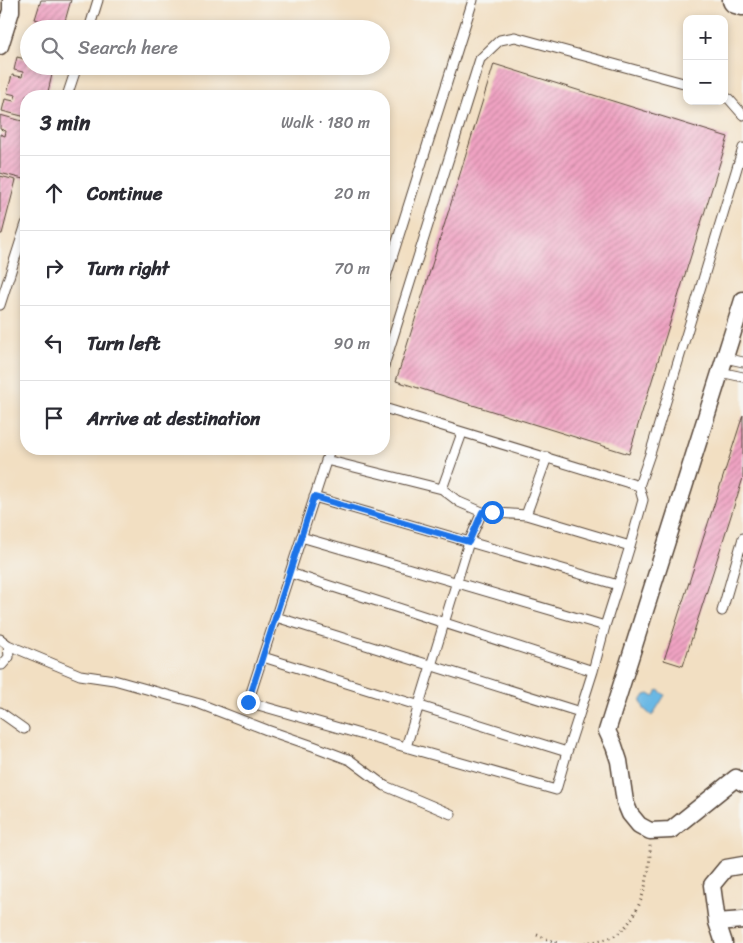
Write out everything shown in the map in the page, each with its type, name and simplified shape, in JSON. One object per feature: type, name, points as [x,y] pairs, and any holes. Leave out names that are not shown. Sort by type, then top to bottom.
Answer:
[{"type":"main road","points":[[736,0],[743,2]]},
{"type":"street","points":[[0,46],[11,11],[11,0]]},
{"type":"street","points":[[741,778],[671,830],[650,831],[639,825],[630,814],[625,802],[619,761],[606,731],[743,300]]},
{"type":"street","points":[[724,943],[717,922],[712,885],[726,868],[743,865]]},
{"type":"street","points":[[717,922],[743,920]]},
{"type":"lane","points":[[92,20],[98,0]]},
{"type":"lane","points":[[390,264],[472,4],[462,0]]},
{"type":"lane","points":[[390,347],[480,59],[500,40],[515,37],[683,83]]},
{"type":"lane","points":[[69,90],[74,75]]},
{"type":"lane","points":[[728,99],[743,115]]},
{"type":"lane","points":[[328,455],[248,702],[556,790],[643,500],[639,486],[743,148]]},
{"type":"lane","points":[[0,305],[20,243]]},
{"type":"lane","points":[[722,365],[743,362]]},
{"type":"lane","points":[[722,365],[743,378]]},
{"type":"lane","points":[[390,410],[639,486]]},
{"type":"lane","points":[[442,489],[462,432]]},
{"type":"lane","points":[[526,514],[547,457]]},
{"type":"lane","points":[[326,460],[442,489],[453,495],[459,502],[482,512],[526,514],[630,546]]},
{"type":"lane","points":[[314,497],[618,585]]},
{"type":"lane","points":[[406,747],[420,706],[430,665],[456,582],[469,542],[482,512]]},
{"type":"lane","points":[[301,537],[605,626]]},
{"type":"lane","points":[[722,610],[740,561],[743,538]]},
{"type":"lane","points":[[290,574],[593,671]]},
{"type":"lane","points":[[276,617],[580,712]]},
{"type":"lane","points":[[0,665],[9,657],[4,642]]},
{"type":"lane","points":[[4,642],[80,675],[114,680],[200,704],[350,760],[386,786],[451,814]]},
{"type":"lane","points":[[263,657],[568,752]]},
{"type":"lane","points":[[0,712],[24,729]]},
{"type":"path","points":[[585,943],[600,941],[620,932],[633,915],[642,896],[648,872],[650,831]]},
{"type":"path","points":[[537,935],[557,943]]},
{"type":"water","points":[[658,690],[665,695],[652,716],[644,709],[641,701],[645,695],[649,694],[654,697]]},
{"type":"building","points":[[41,0],[71,0],[65,20],[35,19]]},
{"type":"building","points":[[17,57],[20,58],[20,71],[14,70]]},
{"type":"building","points":[[494,64],[728,137],[629,454],[396,381]]},
{"type":"building","points":[[12,75],[22,77],[22,75],[52,75],[48,90],[20,90],[20,116],[2,111],[5,99],[14,101],[16,95],[7,93]]},
{"type":"building","points":[[0,115],[20,120],[20,178],[0,173],[0,134],[5,136],[6,131],[0,129]]},
{"type":"building","points":[[0,176],[16,180],[2,234],[0,234]]},
{"type":"building","points":[[743,415],[743,478],[683,666],[664,660]]},
{"type":"route","points":[[248,702],[314,497],[469,542],[482,512],[492,512]]}]
